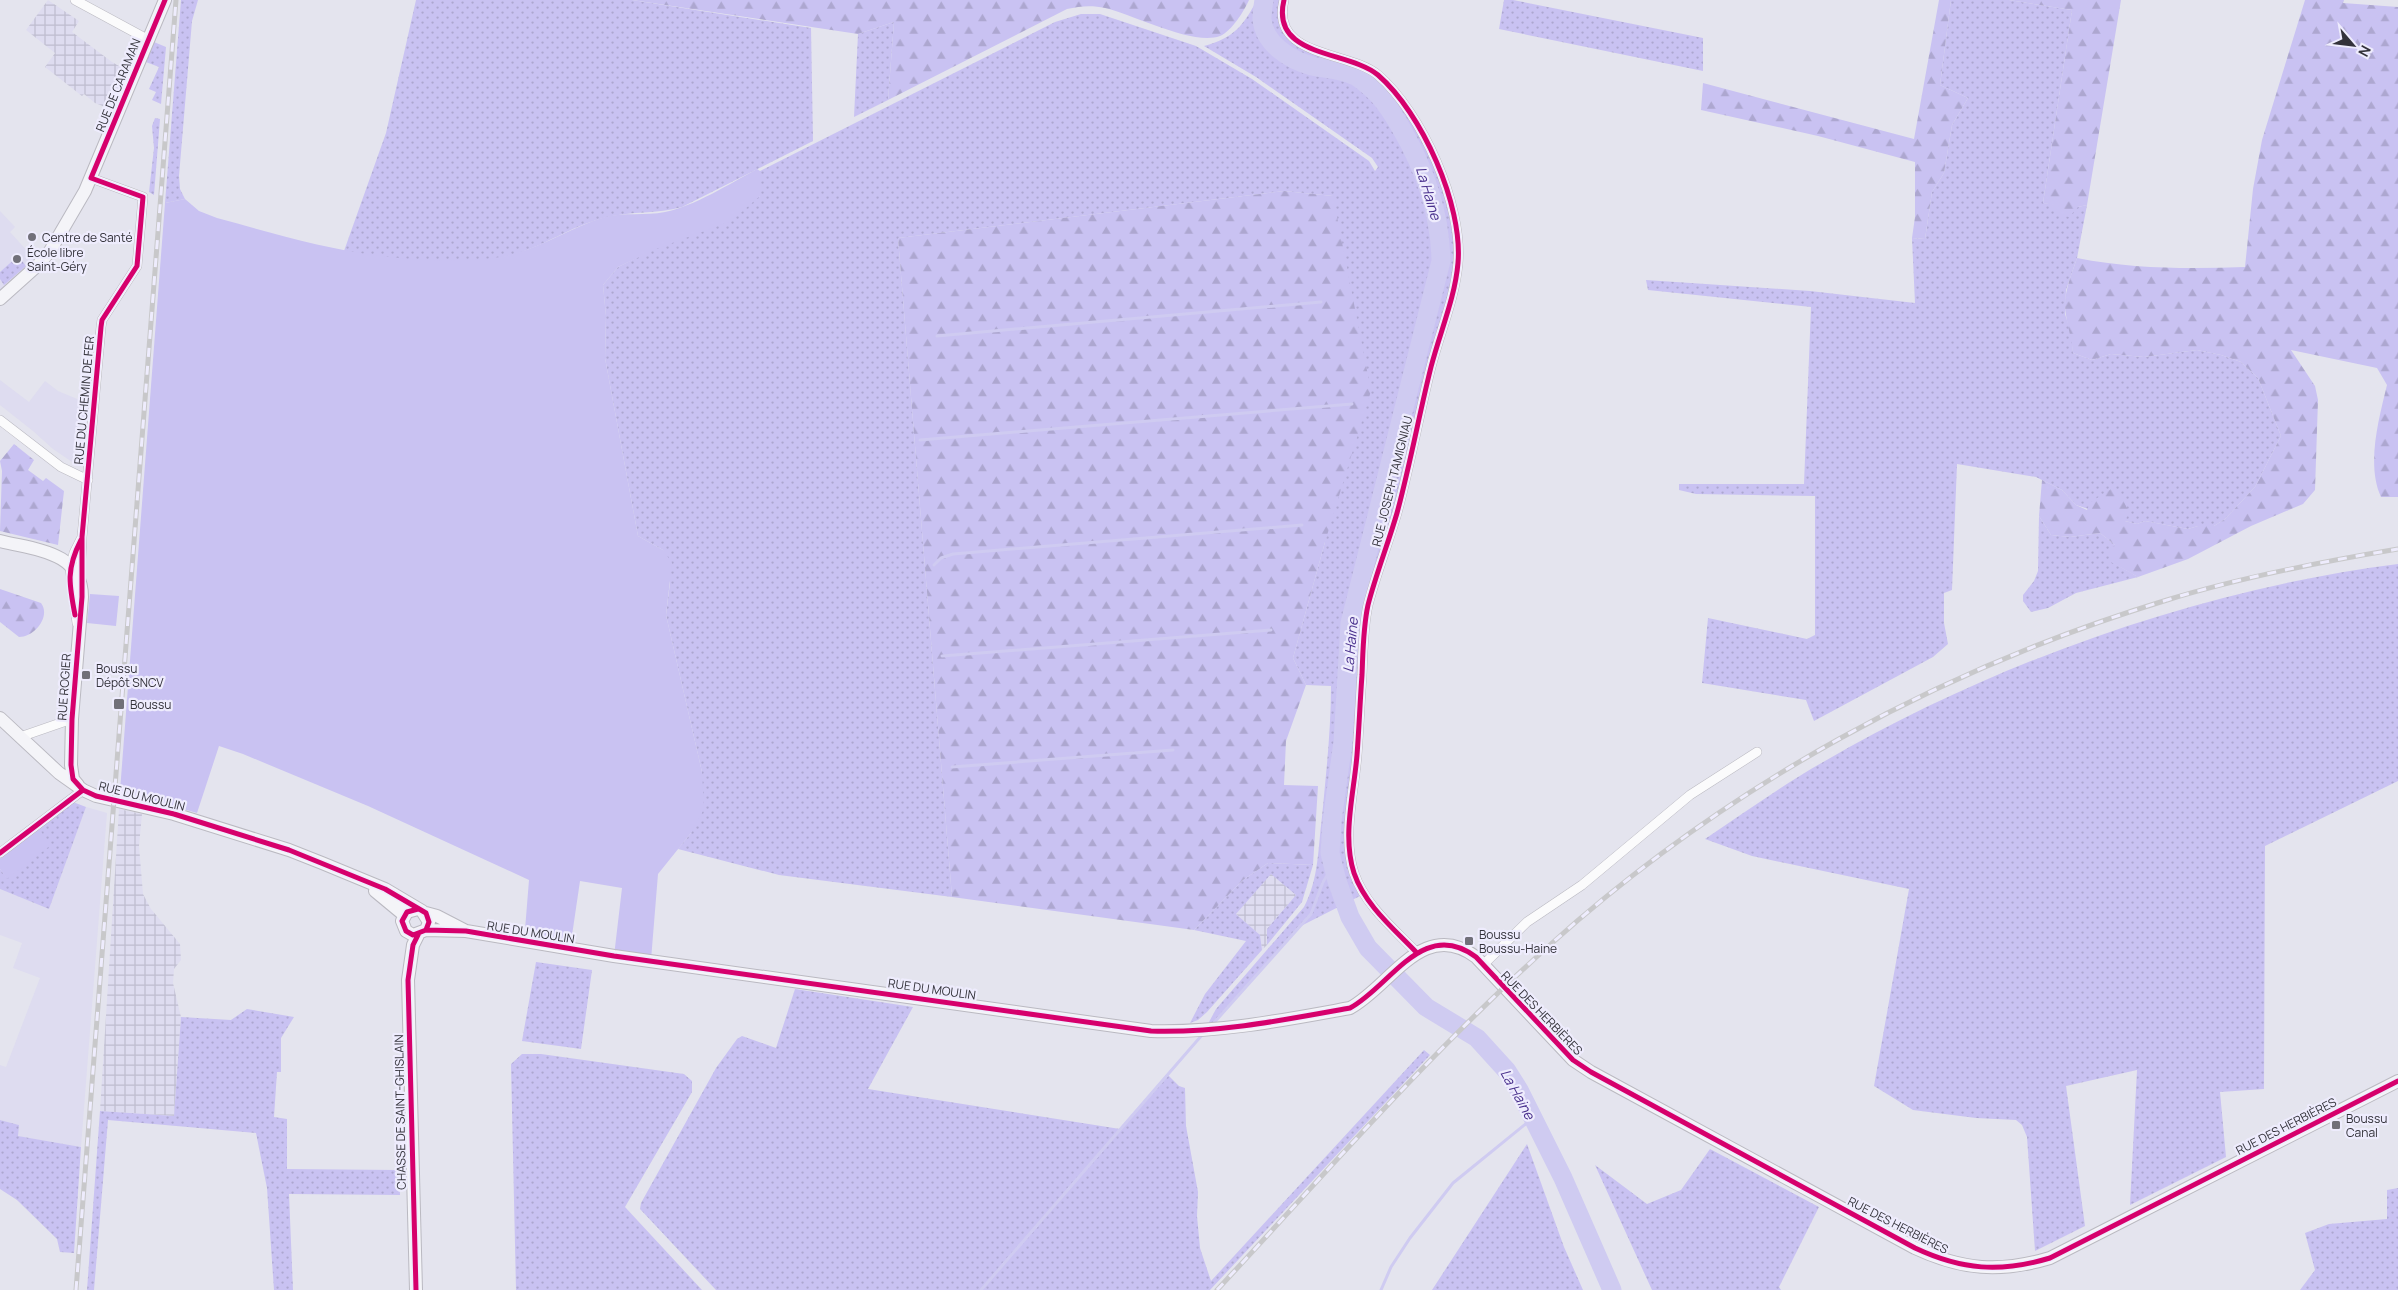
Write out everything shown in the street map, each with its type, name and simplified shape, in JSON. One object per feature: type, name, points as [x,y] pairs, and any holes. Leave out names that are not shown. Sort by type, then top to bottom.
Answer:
[{"type":"street","points":[[75,0],[147,39]]},
{"type":"street","name":"RUE DE CARAMAN","points":[[0,299],[39,264],[50,250],[91,178],[164,0]]},
{"type":"street","name":"RUE JOSEPH TAMIGNIAU","points":[[1284,0],[1282,7],[1284,25],[1295,39],[1312,50],[1364,66],[1384,80],[1399,99],[1415,123],[1435,160],[1445,184],[1457,225],[1458,262],[1455,283],[1432,365],[1396,518],[1365,623],[1357,747],[1348,836],[1350,861],[1363,894],[1372,907],[1416,952]]},
{"type":"street","name":"RUE DU CHEMIN DE FER","points":[[80,581],[82,537],[102,320],[137,266],[143,197],[91,178]]},
{"type":"street","points":[[0,420],[61,467],[88,480]]},
{"type":"street","points":[[79,629],[66,558],[82,537]]},
{"type":"street","points":[[0,541],[66,558],[80,581]]},
{"type":"street","name":"RUE ROGIER","points":[[80,581],[82,597],[72,719],[71,773],[73,779],[83,790]]},
{"type":"street","name":"RUE DU MOULIN","points":[[0,718],[59,773],[83,790],[96,796],[174,814],[289,850],[393,894],[422,911],[437,916],[466,931]]},
{"type":"street","points":[[20,737],[72,719]]},
{"type":"street","points":[[1416,952],[1433,947],[1455,947],[1468,951],[1483,965],[1527,922],[1582,885],[1690,795],[1757,752]]},
{"type":"street","points":[[0,853],[83,790]]},
{"type":"street","name":"RUE DU MOULIN","points":[[361,881],[404,915]]},
{"type":"street","points":[[410,910],[422,911],[429,922],[417,932],[403,927],[404,915],[410,910]]},
{"type":"street","name":"RUE DU MOULIN","points":[[417,932],[466,931],[614,956],[1151,1031],[1224,1029],[1265,1024],[1350,1008],[1362,1002],[1416,952]]},
{"type":"street","name":"CHASSE DE SAINT-GHISLAIN","points":[[416,1290],[408,980],[417,932]]},
{"type":"street","name":"RUE DES HERBIÈRES","points":[[1483,965],[1573,1060],[1591,1072],[1915,1248],[1939,1259],[1962,1265],[1987,1268],[2010,1267],[2050,1258],[2398,1080]]},
{"type":"shaded area","points":[[48,0],[79,21],[72,32],[112,62],[133,74],[118,112],[95,103],[84,94],[82,96],[45,67],[55,53],[26,30]]},
{"type":"shaded area","name":"École libre Saint-Géry","points":[[0,211],[15,227],[10,232],[39,264],[0,299]]},
{"type":"shaded area","points":[[0,380],[29,402],[45,381],[58,391],[87,403],[83,458],[78,466],[53,449],[0,405]]},
{"type":"shaded area","points":[[86,807],[107,813],[81,1147],[17,1136],[19,1125],[0,1120],[0,1065],[6,1067],[40,978],[13,968],[22,943],[0,935],[0,889],[49,909]]},
{"type":"shaded area","points":[[119,809],[142,814],[139,846],[143,894],[151,909],[180,944],[181,960],[174,969],[173,983],[181,1017],[174,1116],[100,1111]]},
{"type":"shaded area","points":[[1271,873],[1296,895],[1267,929],[1267,945],[1262,950],[1260,935],[1236,914]]},
{"type":"green space","points":[[181,0],[198,0],[192,21],[179,176],[180,189],[185,199],[165,203]]},
{"type":"green space","points":[[416,0],[632,0],[811,28],[813,141],[682,207],[663,211],[616,215],[596,220],[530,249],[499,258],[477,261],[431,262],[386,258],[344,251],[386,133]]},
{"type":"green space","points":[[632,0],[1249,0],[1241,15],[1229,30],[1220,36],[1209,38],[1180,33],[1105,8],[1086,6],[1067,9],[888,100],[894,22],[858,34]]},
{"type":"green space","points":[[1257,0],[1280,0],[1280,21],[1286,36],[1297,46],[1311,53],[1360,68],[1374,77],[1389,91],[1403,108],[1427,148],[1444,191],[1453,233],[1454,264],[1446,309],[1398,499],[1362,616],[1359,681],[1345,840],[1347,863],[1360,896],[1301,926],[1213,1024],[1209,1022],[1216,1009],[1304,907],[1313,885],[1317,863],[1327,768],[1331,686],[1306,685],[1293,658],[1325,542],[1333,196],[1284,191],[898,238],[952,897],[779,875],[678,849],[691,833],[702,772],[666,615],[670,583],[663,550],[638,536],[605,358],[606,316],[603,285],[618,267],[760,196],[760,171],[1055,22],[1081,14],[1100,14],[1196,46],[1252,79],[1369,161],[1375,171],[1378,167],[1372,158],[1256,77],[1204,46],[1223,39],[1236,30],[1247,17]]},
{"type":"green space","points":[[1504,0],[1513,0],[1703,38],[1703,71],[1499,29]]},
{"type":"green space","points":[[1939,0],[1951,0],[1940,85],[1968,98],[1952,125],[1944,173],[1932,192],[1925,239],[1912,238],[1915,217],[1915,162],[1818,136],[1701,110],[1703,83],[1914,139]]},
{"type":"green space","points":[[1951,0],[2009,0],[2072,10],[2043,203],[2078,207],[2087,205],[2077,258],[2066,290],[2065,314],[2072,336],[2073,353],[2092,360],[2111,354],[2144,357],[2197,350],[2241,362],[2258,378],[2281,436],[2255,487],[2225,519],[2214,526],[2198,526],[2188,529],[2145,521],[2137,524],[2125,521],[2076,505],[2062,490],[2036,477],[1957,464],[1952,590],[1944,593],[1944,623],[1948,644],[1933,657],[1814,721],[1806,700],[1702,683],[1708,618],[1807,639],[1815,635],[1815,496],[1696,494],[1679,490],[1679,484],[1804,484],[1811,307],[1648,290],[1646,280],[1810,291],[1915,303],[1912,238],[1925,239],[1932,192],[1944,173],[1952,125],[1968,98],[1940,85]]},
{"type":"green space","points":[[2009,0],[2121,0],[2087,205],[2078,207],[2069,217],[2059,214],[2054,205],[2043,203],[2072,10]]},
{"type":"green space","points":[[2305,0],[2344,0],[2343,3],[2398,7],[2398,497],[2381,497],[2374,471],[2375,441],[2387,385],[2377,368],[2291,350],[2315,386],[2318,400],[2315,490],[2303,504],[2251,526],[2188,559],[2138,577],[2111,562],[2110,549],[2115,545],[2100,533],[2070,537],[2051,535],[2039,516],[2042,480],[2062,490],[2076,505],[2087,510],[2091,502],[2111,489],[2121,496],[2129,512],[2125,521],[2137,524],[2145,521],[2188,529],[2198,526],[2214,526],[2225,519],[2255,487],[2281,436],[2258,378],[2241,362],[2197,350],[2144,357],[2111,354],[2092,360],[2073,353],[2065,308],[2066,293],[2070,279],[2077,258],[2098,262],[2161,267],[2245,267],[2253,189],[2262,140]]},
{"type":"green space","points":[[894,22],[888,100],[854,117],[858,34]]},
{"type":"green space","points":[[154,42],[166,47],[161,104],[152,100],[156,92],[149,89],[159,67],[146,62]]},
{"type":"green space","points":[[155,118],[160,119],[154,195],[149,192],[154,148],[152,126]]},
{"type":"green space","points":[[757,169],[760,171],[760,196],[731,221],[656,249],[618,267],[603,285],[606,316],[605,358],[638,536],[663,550],[672,563],[666,615],[702,772],[704,809],[691,833],[658,874],[651,960],[614,956],[622,888],[580,881],[570,949],[524,942],[529,880],[368,806],[243,754],[219,746],[197,813],[120,791],[165,203],[185,199],[199,211],[217,218],[306,242],[365,254],[426,260],[465,260],[502,257],[517,253],[605,217],[657,213],[676,209],[712,194]]},
{"type":"green space","points":[[1284,191],[1333,196],[1371,391],[1325,542],[1293,658],[1306,685],[1286,741],[1284,785],[1318,786],[1313,865],[1268,863],[1243,880],[1194,930],[952,897],[898,238]]},
{"type":"green space","points":[[18,256],[26,266],[4,285],[0,279],[0,272]]},
{"type":"green space","points":[[14,444],[34,460],[28,470],[43,481],[46,478],[64,491],[58,545],[0,531],[2,471],[0,461]]},
{"type":"green space","points":[[2039,516],[2051,535],[2070,537],[2100,533],[2115,545],[2112,562],[2138,577],[2076,593],[2048,608],[2031,612],[2023,601],[2023,595],[2034,581],[2038,571]]},
{"type":"green space","points":[[2398,564],[2398,781],[2265,846],[2264,1089],[2220,1092],[2226,1157],[2130,1205],[2137,1070],[2066,1086],[2085,1226],[2035,1251],[2027,1137],[2022,1125],[2016,1120],[1976,1118],[1913,1110],[1874,1086],[1909,889],[1752,856],[1705,839],[1825,761],[1891,725],[2030,661],[2102,634],[2250,591]]},
{"type":"green space","points":[[0,589],[41,603],[44,608],[43,619],[31,634],[19,637],[0,622]]},
{"type":"green space","points":[[90,594],[119,596],[116,626],[87,623]]},
{"type":"green space","points":[[73,802],[86,807],[49,909],[0,889],[0,869],[7,878],[39,829]]},
{"type":"green space","points":[[39,829],[51,845],[7,879],[0,869],[0,857]]},
{"type":"green space","points":[[1268,863],[1313,865],[1302,902],[1267,945],[1267,929],[1296,895],[1271,874],[1236,914],[1260,935],[1262,950],[1207,1012],[1198,1020],[1190,1023],[1205,994],[1246,941],[1194,930],[1243,880]]},
{"type":"green space","points":[[536,962],[592,970],[581,1049],[522,1041]]},
{"type":"green space","points":[[795,989],[913,1007],[868,1089],[1120,1129],[1167,1074],[1179,1086],[1185,1088],[1186,1126],[1198,1192],[1197,1216],[1200,1248],[1211,1281],[1424,1050],[1430,1055],[1210,1290],[716,1290],[640,1209],[641,1203],[716,1068],[737,1039],[742,1036],[776,1048]]},
{"type":"green space","points":[[247,1009],[294,1017],[281,1038],[281,1072],[277,1072],[274,1117],[287,1119],[287,1169],[399,1170],[400,1195],[289,1194],[293,1290],[274,1290],[267,1188],[256,1133],[108,1120],[94,1290],[87,1290],[100,1111],[174,1116],[181,1017],[231,1020]]},
{"type":"green space","points":[[522,1054],[541,1054],[684,1074],[692,1081],[692,1092],[625,1207],[702,1290],[516,1290],[511,1064]]},
{"type":"green space","points":[[0,1120],[19,1125],[18,1136],[81,1147],[74,1253],[60,1252],[57,1239],[17,1200],[0,1189]]},
{"type":"green space","points":[[1527,1144],[1564,1247],[1583,1290],[1432,1290]]},
{"type":"green space","points":[[1710,1149],[1819,1207],[1779,1287],[1781,1290],[1652,1290],[1595,1165],[1647,1204],[1681,1190]]},
{"type":"green space","points":[[2398,1188],[2398,1290],[2300,1290],[2315,1270],[2305,1233],[2329,1224],[2387,1219],[2387,1190]]},
{"type":"waterway","name":"La Haine","points":[[1264,0],[1262,19],[1264,28],[1273,43],[1280,50],[1295,60],[1312,66],[1343,71],[1355,76],[1376,92],[1388,107],[1410,143],[1424,175],[1434,208],[1440,243],[1441,261],[1350,623],[1343,742],[1332,821],[1330,853],[1337,881],[1350,917],[1368,948],[1426,1007],[1477,1038],[1507,1071],[1519,1090],[1563,1178],[1612,1290]]},
{"type":"waterway","points":[[937,336],[1321,302]]},
{"type":"waterway","points":[[920,440],[1352,404]]},
{"type":"waterway","points":[[934,565],[941,558],[953,554],[1302,525]]},
{"type":"waterway","points":[[942,656],[1271,630]]},
{"type":"waterway","points":[[952,767],[1173,750]]},
{"type":"waterway","points":[[1212,1025],[1311,914],[1323,882],[1333,866]]},
{"type":"waterway","points":[[981,1290],[1202,1035]]},
{"type":"waterway","points":[[1381,1290],[1391,1267],[1410,1238],[1453,1183],[1533,1118]]},
{"type":"railway","points":[[76,1290],[176,0]]},
{"type":"railway","points":[[1217,1290],[1422,1069],[1464,1026],[1551,944],[1619,886],[1690,833],[1764,783],[1840,738],[1919,697],[2000,661],[2083,628],[2167,600],[2224,584],[2310,565],[2398,549]]},
{"type":"cycle path","points":[[165,0],[91,178],[143,197],[137,266],[102,320],[101,327],[82,537],[82,597],[72,719],[71,765],[73,779],[83,790],[96,796],[174,814],[289,850],[385,889],[426,913],[429,922],[426,930],[413,935],[406,931],[402,921],[407,912],[418,909]]},
{"type":"cycle path","points":[[1284,0],[1283,19],[1289,33],[1300,43],[1314,50],[1365,67],[1378,75],[1410,112],[1424,136],[1446,188],[1454,215],[1458,240],[1458,263],[1454,289],[1431,367],[1397,513],[1366,614],[1357,755],[1349,829],[1351,859],[1359,885],[1380,916],[1416,952]]},
{"type":"cycle path","points":[[75,615],[70,577],[73,560],[81,540]]},
{"type":"cycle path","points":[[0,853],[83,790]]},
{"type":"cycle path","points":[[426,930],[466,931],[614,956],[1151,1031],[1226,1028],[1350,1008],[1365,998],[1393,972],[1423,950],[1440,945],[1457,947],[1476,957],[1573,1060],[1591,1072],[1915,1248],[1949,1261],[1981,1267],[2014,1266],[2050,1258],[2398,1081]]},
{"type":"cycle path","points":[[416,1290],[408,980],[413,945],[418,935]]},
{"type":"place","name":"Centre de Santé","points":[[32,237]]},
{"type":"place","name":"École libre Saint-Géry","points":[[17,259]]},
{"type":"place","name":"Boussu Dépôt SNCV","points":[[86,675]]},
{"type":"place","name":"Boussu","points":[[119,704]]},
{"type":"place","name":"Boussu Boussu-Haine","points":[[1469,941]]},
{"type":"place","name":"Boussu Canal","points":[[2336,1125]]}]
